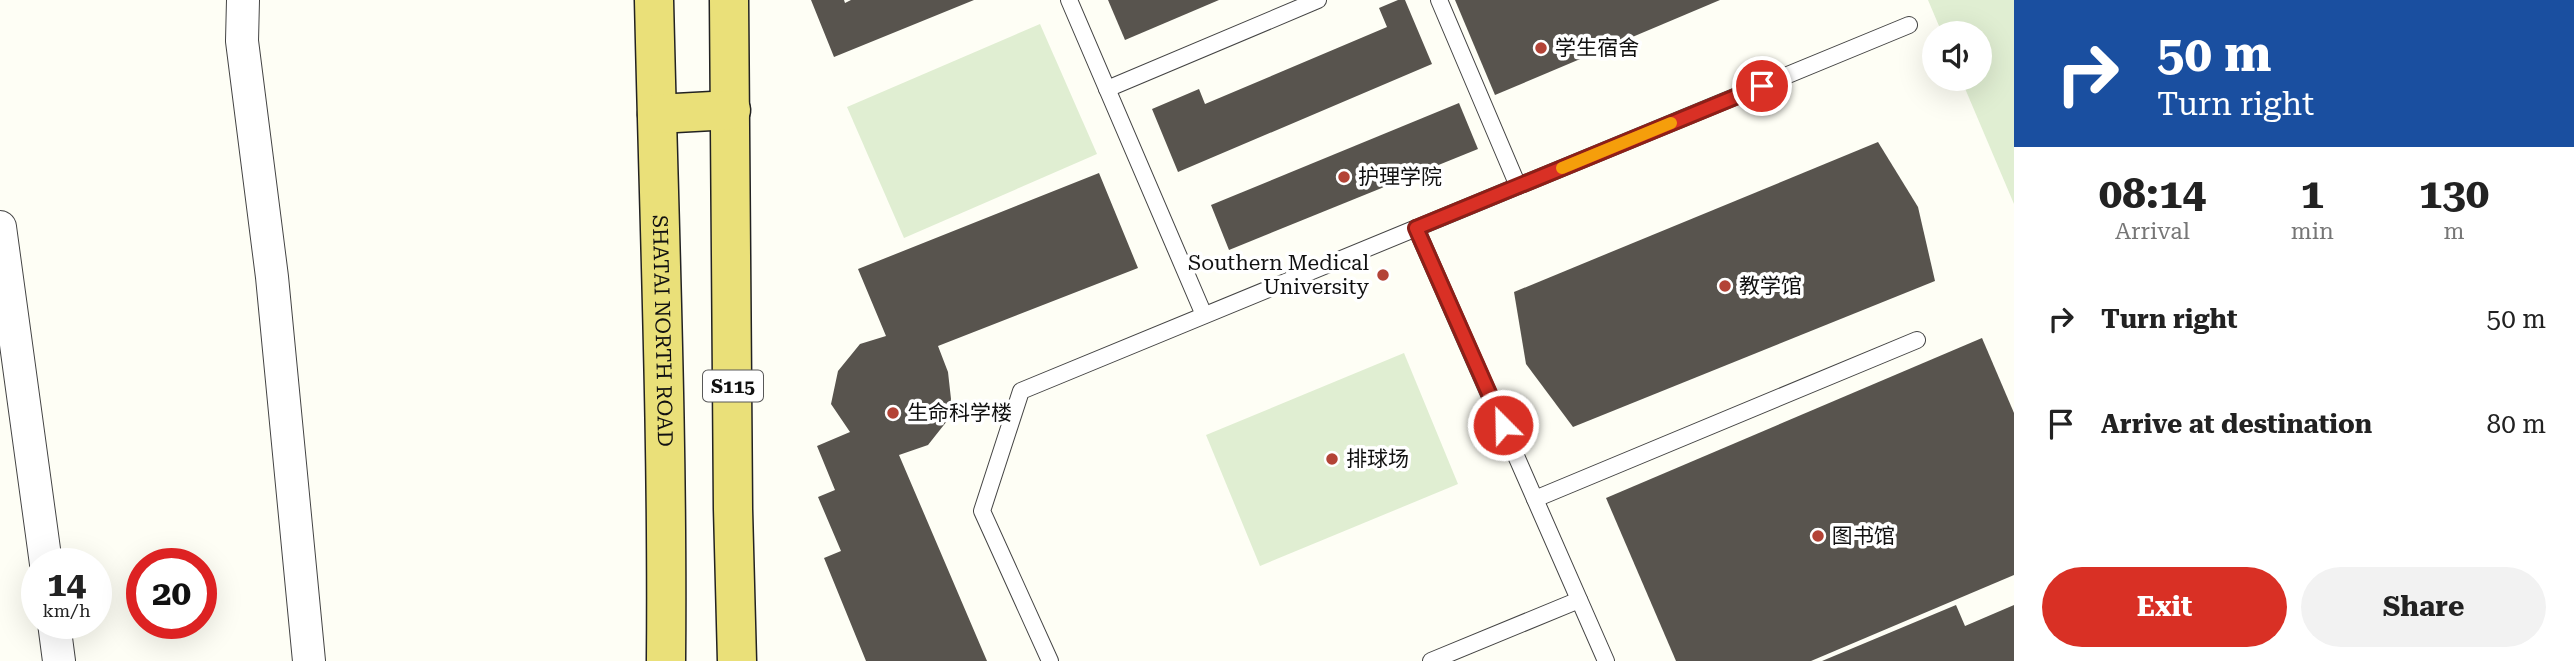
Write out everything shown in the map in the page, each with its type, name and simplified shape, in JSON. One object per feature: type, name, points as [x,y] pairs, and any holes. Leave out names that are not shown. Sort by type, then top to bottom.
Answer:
[{"type":"main road","name":"SHATAI NORTH ROAD","points":[[654,0],[664,331],[666,661]]},
{"type":"main road","name":"S115","points":[[729,0],[733,509],[737,661]]},
{"type":"main road","points":[[657,114],[731,110]]},
{"type":"street","points":[[243,0],[242,41],[272,277],[309,661]]},
{"type":"street","points":[[0,227],[44,548]]},
{"type":"street","points":[[56,639],[59,661]]},
{"type":"lane","points":[[1069,0],[1204,315]]},
{"type":"lane","points":[[1107,89],[1318,0]]},
{"type":"lane","points":[[1439,0],[1518,186]]},
{"type":"lane","points":[[1050,661],[982,511],[1021,391],[1909,25]]},
{"type":"lane","points":[[1416,228],[1606,661]]},
{"type":"lane","points":[[1535,499],[1917,340]]},
{"type":"lane","points":[[1431,661],[1579,600]]},
{"type":"green space","points":[[1928,0],[2014,0],[2014,204],[1966,91],[1992,91],[1992,21],[1937,21]]},
{"type":"green space","points":[[1040,24],[1097,154],[904,238],[847,107]]},
{"type":"green space","name":"排球场","points":[[1404,353],[1458,484],[1260,566],[1206,435]]},
{"type":"building","points":[[811,0],[844,0],[845,3],[851,0],[974,0],[834,57]]},
{"type":"building","points":[[1108,0],[1219,0],[1125,40]]},
{"type":"building","points":[[1405,0],[1432,64],[1178,172],[1152,109],[1199,89],[1205,104],[1387,27],[1379,8]]},
{"type":"building","name":"学生宿舍","points":[[1455,0],[1720,0],[1495,95]]},
{"type":"building","name":"护理学院","points":[[1459,103],[1478,149],[1229,250],[1211,205]]},
{"type":"building","name":"教学馆","points":[[1878,142],[1918,207],[1935,281],[1573,427],[1526,364],[1514,292]]},
{"type":"building","name":"生命科学楼","points":[[1099,173],[1138,268],[938,346],[948,372],[951,399],[947,421],[928,445],[899,455],[987,661],[866,661],[824,558],[841,551],[818,497],[835,490],[817,446],[850,432],[831,404],[838,371],[860,344],[886,336],[858,269]]},
{"type":"building","name":"图书馆","points":[[1982,338],[2014,413],[2014,575],[1811,661],[1676,661],[1606,498]]},
{"type":"building","points":[[1956,605],[1965,626],[2014,605],[2014,661],[1822,661]]},
{"type":"slow traffic","points":[[1562,168],[1671,123]]},
{"type":"place","name":"学生宿舍","points":[[1541,48]]},
{"type":"place","name":"护理学院","points":[[1344,177]]},
{"type":"place","name":"Southern Medical University","points":[[1383,275]]},
{"type":"place","name":"教学馆","points":[[1725,286]]},
{"type":"place","name":"生命科学楼","points":[[893,413]]},
{"type":"place","name":"排球场","points":[[1332,459]]},
{"type":"place","name":"图书馆","points":[[1818,536]]},
{"type":"route","points":[[1503,425],[1416,228],[1762,86]]}]
